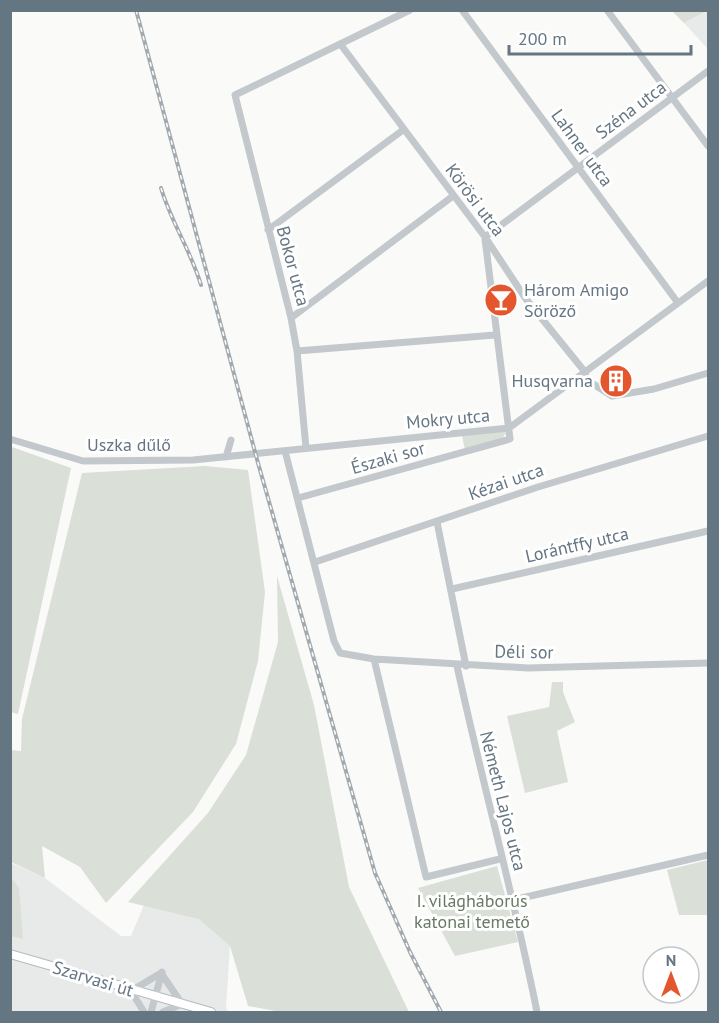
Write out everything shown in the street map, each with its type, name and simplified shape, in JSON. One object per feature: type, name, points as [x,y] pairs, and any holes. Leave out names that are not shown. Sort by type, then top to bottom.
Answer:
[{"type":"main road","name":"Szarvasi út","points":[[10,954],[211,1012]]},
{"type":"street","points":[[341,45],[410,10]]},
{"type":"street","name":"Lahner utca","points":[[462,10],[678,303]]},
{"type":"street","points":[[607,10],[708,146]]},
{"type":"street","name":"Bokor utca","points":[[306,448],[297,351],[291,318],[235,94],[341,45]]},
{"type":"street","name":"Körösi utca","points":[[341,45],[485,237],[526,298],[585,372]]},
{"type":"street","name":"Széna utca","points":[[485,237],[708,71]]},
{"type":"street","points":[[268,230],[403,130]]},
{"type":"street","points":[[291,318],[453,196]]},
{"type":"street","points":[[485,237],[495,335],[509,428]]},
{"type":"street","name":"Mokry utca","points":[[251,456],[306,448],[509,428],[708,281]]},
{"type":"street","points":[[297,351],[495,335]]},
{"type":"street","points":[[585,372],[587,381],[612,396],[654,389],[708,373]]},
{"type":"street","name":"Északi sor","points":[[298,498],[510,439],[509,428]]},
{"type":"street","name":"Kézai utca","points":[[315,562],[538,487],[708,436]]},
{"type":"street","name":"Uszka dűlő","points":[[10,439],[83,461],[251,456]]},
{"type":"street","points":[[226,458],[231,440]]},
{"type":"street","points":[[285,451],[315,562]]},
{"type":"street","points":[[437,522],[466,666]]},
{"type":"street","name":"Lorántffy utca","points":[[452,589],[708,531]]},
{"type":"street","name":"Déli sor","points":[[315,562],[334,641],[340,654],[457,666],[586,668],[708,663]]},
{"type":"street","points":[[374,659],[426,877],[500,859]]},
{"type":"street","name":"Németh Lajos utca","points":[[457,666],[500,859],[513,900],[537,1012]]},
{"type":"street","points":[[513,900],[708,855]]},
{"type":"street","points":[[144,1012],[131,990],[162,971]]},
{"type":"street","points":[[151,1012],[162,971]]},
{"type":"street","points":[[162,971],[183,1004],[163,1012]]},
{"type":"shaded area","points":[[708,11],[708,49],[684,23]]},
{"type":"shaded area","points":[[11,863],[45,878],[121,936],[131,936],[144,905],[199,918],[230,946],[226,1007],[228,1012],[11,1012]]},
{"type":"green space","points":[[672,11],[707,11],[684,23]]},
{"type":"green space","points":[[507,430],[503,438],[465,450],[462,436]]},
{"type":"green space","points":[[12,447],[71,468],[18,714],[10,712]]},
{"type":"green space","points":[[205,466],[248,470],[265,592],[258,661],[236,744],[193,812],[106,903],[80,867],[42,846],[45,878],[11,862],[11,750],[21,751],[22,719],[82,473]]},
{"type":"green space","points":[[277,576],[314,705],[349,887],[409,1012],[281,1012],[248,1006],[230,946],[199,919],[128,902],[208,813],[246,755],[278,642]]},
{"type":"green space","points":[[552,682],[563,682],[563,692],[575,722],[557,731],[568,782],[525,793],[507,716],[549,707]]},
{"type":"green space","points":[[708,860],[708,915],[679,915],[667,870]]},
{"type":"green space","name":"I. világháborús katonai temető","points":[[497,866],[518,942],[455,956],[418,888]]},
{"type":"green space","points":[[11,877],[19,888],[23,939],[11,936]]},
{"type":"railway","points":[[136,10],[258,463],[375,873],[410,952],[441,1012]]},
{"type":"railway","points":[[161,188],[201,285]]},
{"type":"place","name":"Három Amigo Söröző","points":[[501,300]]},
{"type":"place","name":"Husqvarna","points":[[616,381]]}]
